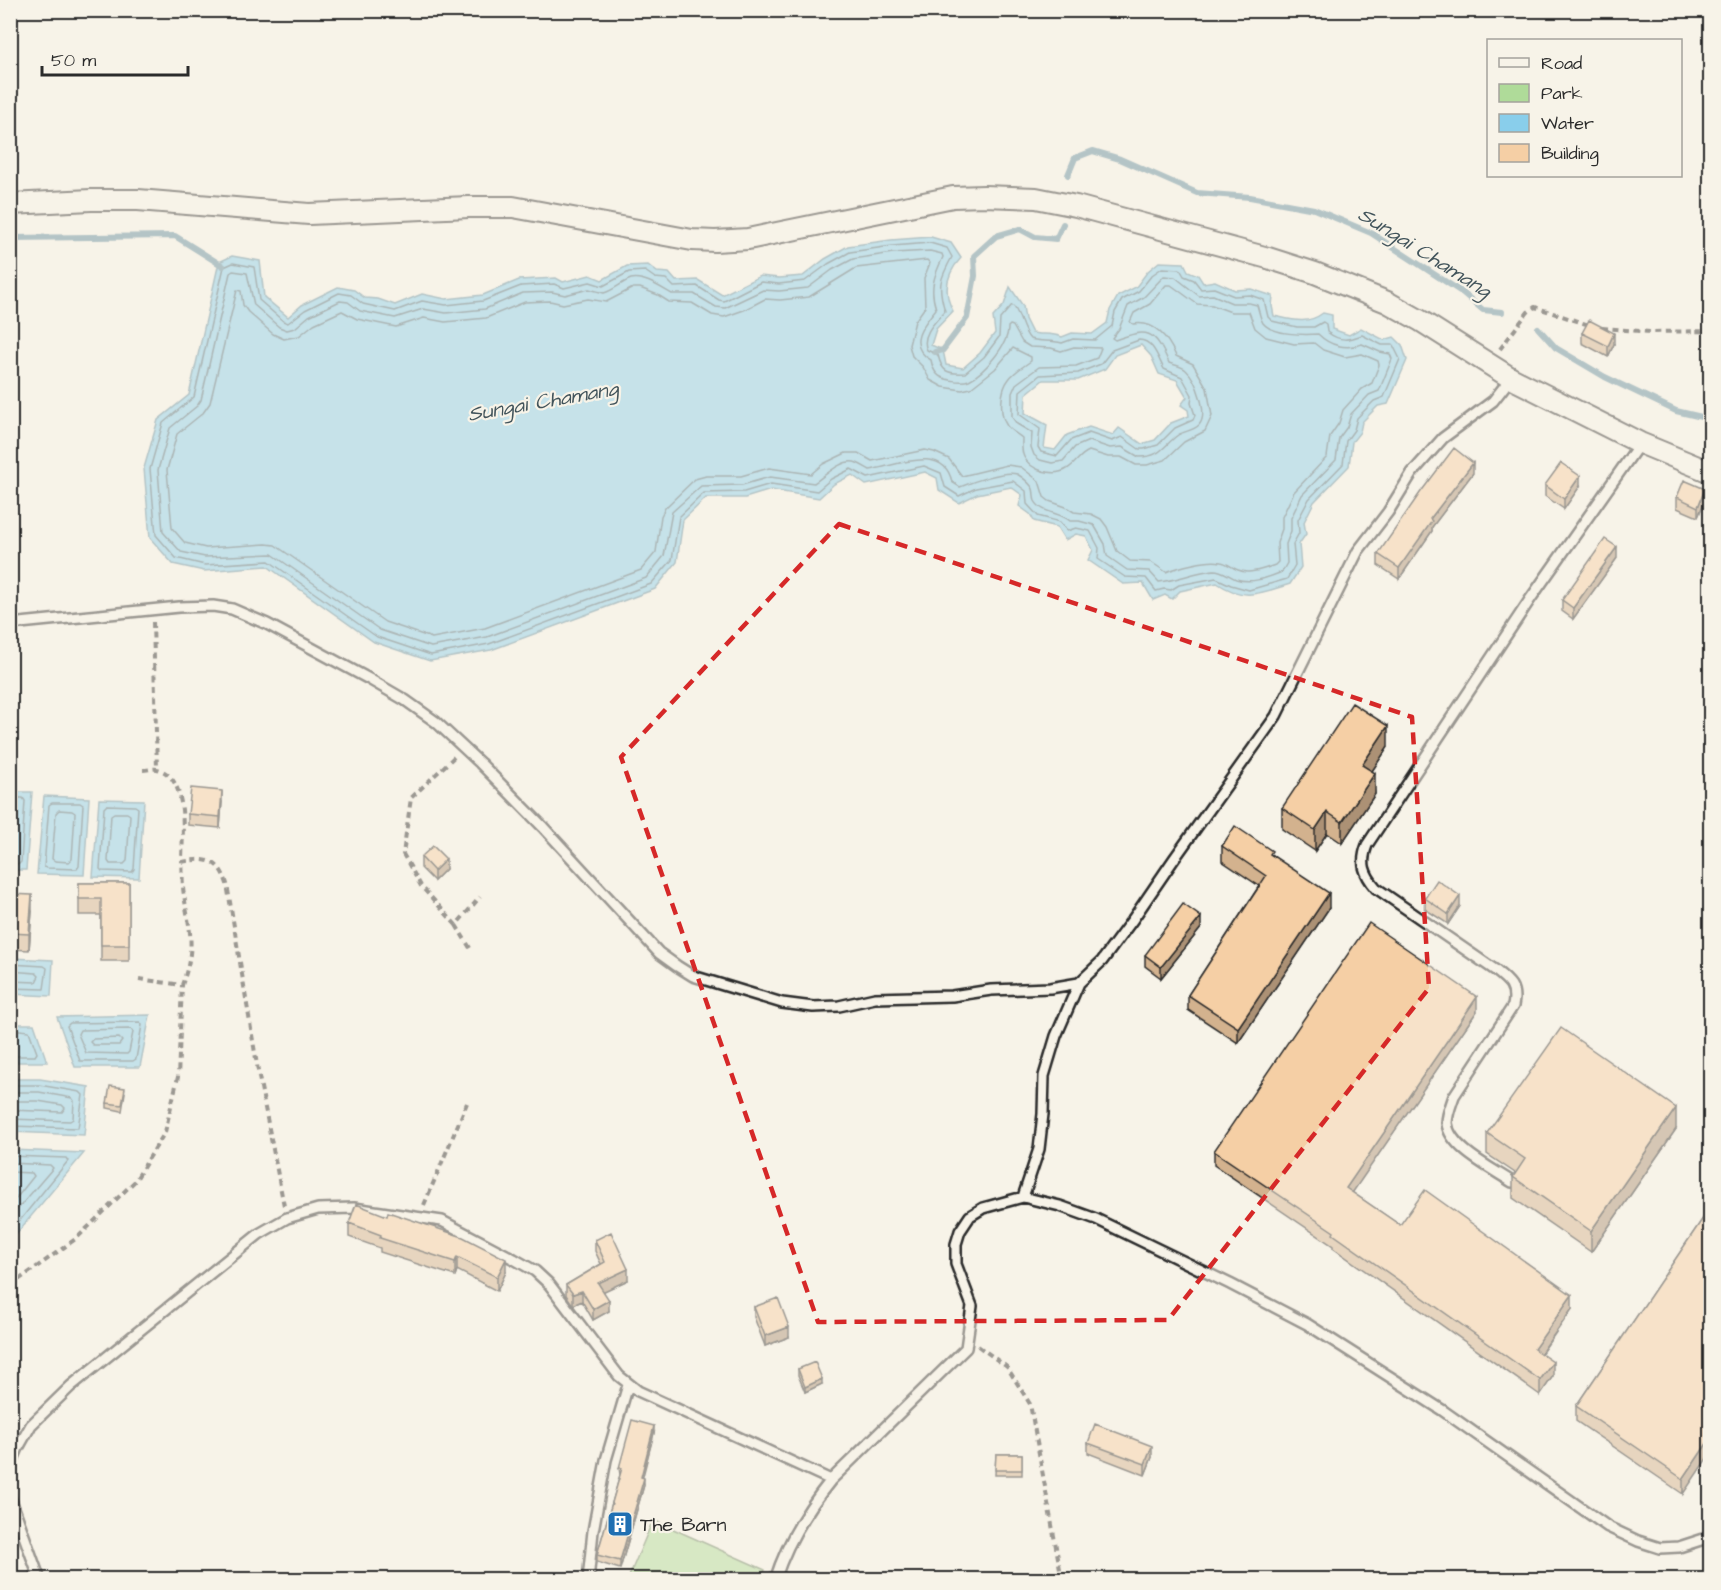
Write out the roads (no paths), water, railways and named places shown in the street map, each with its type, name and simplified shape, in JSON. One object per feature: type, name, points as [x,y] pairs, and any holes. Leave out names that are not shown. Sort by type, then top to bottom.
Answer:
[{"type":"street","points":[[10,204],[138,200],[309,214],[513,207],[692,240],[715,241],[748,239],[953,197],[1036,198],[1076,206],[1316,273],[1387,303],[1421,321],[1511,378],[1640,443],[1710,472]]},
{"type":"lane","points":[[1023,1197],[1039,1149],[1044,1076],[1056,1036],[1079,983],[1102,961],[1133,919],[1276,716],[1365,538],[1388,512],[1412,473],[1443,438],[1493,401],[1511,378]]},
{"type":"lane","points":[[1512,1182],[1462,1149],[1451,1136],[1447,1125],[1448,1112],[1454,1096],[1513,1006],[1514,989],[1510,982],[1495,970],[1376,888],[1366,875],[1363,855],[1367,845],[1531,598],[1640,443]]},
{"type":"lane","points":[[10,624],[153,609],[213,606],[246,614],[369,679],[436,722],[543,827],[659,953],[693,976],[782,1003],[827,1008],[875,998],[952,996],[991,990],[1050,988],[1079,983]]},
{"type":"lane","points":[[776,1580],[795,1530],[831,1480],[966,1348],[972,1306],[956,1264],[956,1244],[960,1231],[970,1216],[983,1208],[1023,1197],[1060,1206],[1096,1219],[1307,1324],[1442,1410],[1608,1527],[1660,1548],[1679,1547],[1710,1537]]},
{"type":"lane","points":[[10,1467],[31,1425],[48,1406],[153,1318],[259,1234],[303,1212],[354,1208],[442,1221],[535,1271],[549,1284],[628,1385],[831,1480]]},
{"type":"lane","points":[[588,1580],[606,1460],[628,1385]]},
{"type":"lane","points":[[10,1497],[40,1580]]},
{"type":"water","points":[[931,237],[951,243],[961,258],[952,270],[948,283],[948,297],[953,311],[936,329],[931,345],[943,350],[946,365],[963,368],[980,353],[995,333],[993,317],[1004,305],[1010,287],[1023,306],[1025,319],[1032,333],[1062,337],[1072,333],[1092,334],[1107,323],[1110,310],[1118,296],[1136,287],[1148,271],[1159,262],[1184,263],[1188,271],[1198,275],[1203,283],[1215,281],[1235,290],[1251,289],[1273,296],[1274,316],[1305,320],[1323,313],[1332,315],[1332,329],[1349,335],[1361,328],[1384,340],[1394,337],[1402,345],[1407,360],[1388,404],[1378,406],[1362,422],[1360,432],[1352,442],[1349,466],[1314,502],[1304,522],[1306,534],[1299,544],[1301,567],[1290,584],[1253,594],[1236,592],[1217,583],[1180,591],[1172,599],[1165,595],[1153,600],[1143,583],[1123,584],[1088,560],[1093,550],[1086,536],[1076,534],[1065,540],[1057,527],[1034,521],[1030,514],[1019,506],[1022,495],[1011,487],[977,494],[959,503],[939,490],[937,478],[925,472],[866,485],[852,475],[834,484],[819,498],[771,490],[745,498],[706,498],[683,520],[677,562],[655,589],[491,650],[430,661],[374,642],[267,566],[204,571],[173,564],[150,538],[144,468],[158,420],[189,395],[219,262],[232,256],[260,261],[264,297],[288,317],[302,305],[338,287],[354,290],[365,298],[378,299],[395,305],[422,294],[446,299],[483,295],[519,280],[556,278],[563,282],[590,275],[602,280],[627,266],[648,265],[657,272],[669,273],[676,281],[698,280],[722,295],[760,276],[779,278],[803,276],[825,259],[848,246]],"holes":[[[1141,345],[1151,356],[1159,374],[1177,380],[1187,397],[1181,405],[1188,410],[1189,416],[1171,423],[1155,440],[1142,444],[1119,428],[1113,435],[1089,427],[1067,435],[1055,450],[1044,448],[1047,425],[1025,413],[1026,394],[1043,380],[1078,380],[1105,369],[1115,355]]]},
{"type":"water","points":[[11,792],[32,792],[26,870],[11,870]]},
{"type":"water","points":[[44,796],[89,798],[84,875],[37,874]]},
{"type":"water","points":[[99,799],[144,800],[139,878],[93,877]]},
{"type":"water","points":[[11,958],[53,960],[51,996],[11,994]]},
{"type":"water","points":[[150,1015],[140,1067],[75,1067],[57,1017]]},
{"type":"water","points":[[11,1024],[34,1024],[47,1062],[11,1062]]},
{"type":"water","points":[[11,1079],[40,1079],[89,1087],[84,1135],[11,1132]]},
{"type":"water","points":[[11,1150],[84,1153],[17,1233],[11,1231]]},
{"type":"waterway","name":"Sungai Chamang","points":[[1068,175],[1075,158],[1093,151],[1120,159],[1197,193],[1250,197],[1314,209],[1371,233],[1463,293],[1483,310],[1502,312]]},
{"type":"waterway","name":"Sungai Chamang","points":[[935,352],[943,350],[967,318],[975,276],[974,256],[996,236],[1020,229],[1035,237],[1056,239],[1063,224]]},
{"type":"waterway","name":"Sungai Chamang","points":[[10,238],[175,236],[223,266]]},
{"type":"waterway","name":"Sungai Chamang","points":[[1538,328],[1556,348],[1605,377],[1676,411],[1710,419]]},
{"type":"place","name":"The Barn","points":[[620,1524]]}]
